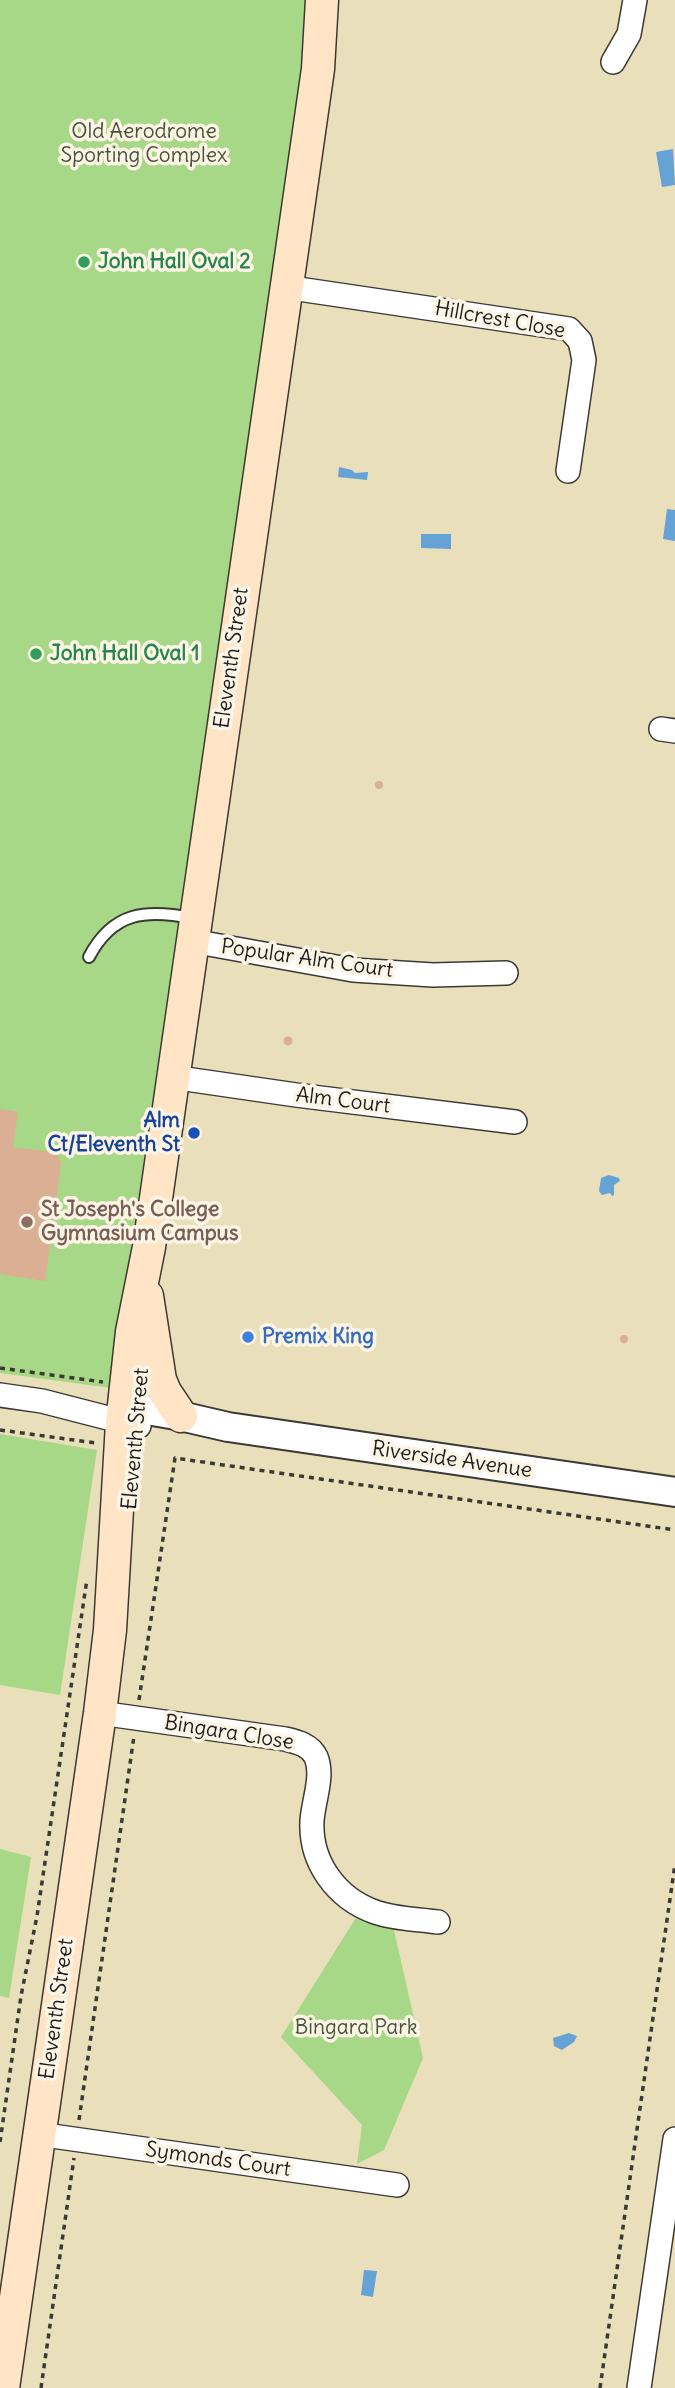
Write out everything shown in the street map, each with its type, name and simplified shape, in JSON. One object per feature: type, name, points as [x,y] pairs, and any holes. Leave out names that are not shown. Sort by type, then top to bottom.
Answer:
[{"type":"main road","name":"Eleventh Street","points":[[3,2388],[100,1713],[110,1630],[124,1411],[132,1332],[149,1247],[318,69],[322,0]]},
{"type":"main road","name":"Eleventh Street","points":[[318,69],[332,25],[336,0]]},
{"type":"main road","name":"Eleventh Street","points":[[124,1411],[146,1291],[149,1247]]},
{"type":"main road","points":[[146,1291],[160,1380],[181,1416]]},
{"type":"street","points":[[613,62],[629,34],[635,0]]},
{"type":"street","name":"Hillcrest Close","points":[[285,287],[569,329],[580,341],[584,360],[568,471]]},
{"type":"street","name":"Popular Alm Court","points":[[194,930],[353,970],[433,975],[506,973]]},
{"type":"street","name":"Alm Court","points":[[172,1077],[514,1122]]},
{"type":"street","name":"Riverside Avenue","points":[[0,1395],[675,1492]]},
{"type":"street","name":"Riverside Avenue","points":[[124,1411],[181,1416],[228,1427]]},
{"type":"street","name":"Bingara Close","points":[[100,1713],[285,1739],[309,1748],[318,1765],[313,1836],[316,1853],[332,1883],[342,1894],[373,1911],[438,1922]]},
{"type":"street","name":"Symonds Court","points":[[38,2134],[397,2185]]},
{"type":"street","points":[[639,2388],[675,2139]]},
{"type":"lane","points":[[89,957],[98,940],[110,928],[138,914],[155,913],[194,930]]},
{"type":"path","points":[[0,1367],[124,1411],[102,1444],[0,1430]]},
{"type":"path","points":[[41,2388],[174,1458],[675,1530]]},
{"type":"path","points":[[0,2142],[21,1996],[37,1916],[88,1571]]},
{"type":"path","points":[[600,2388],[675,1864]]},
{"type":"green space","name":"Old Aerodrome Sporting Complex","points":[[0,0],[311,0],[111,1388],[0,1373]]},
{"type":"green space","points":[[0,1434],[97,1450],[60,1695],[0,1685]]},
{"type":"green space","points":[[0,1849],[31,1857],[9,1998],[0,1996]]},
{"type":"green space","name":"Bingara Park","points":[[357,1916],[393,1926],[423,2058],[384,2150],[357,2164],[362,2125],[281,2037]]},
{"type":"water","points":[[673,149],[675,185],[662,187],[656,152]]},
{"type":"water","points":[[339,467],[355,473],[368,472],[367,480],[338,477]]},
{"type":"water","points":[[667,509],[675,510],[675,541],[663,539]]},
{"type":"water","points":[[421,534],[451,534],[451,549],[421,548]]},
{"type":"water","points":[[609,1175],[619,1178],[620,1181],[614,1185],[612,1196],[610,1193],[602,1195],[599,1191],[601,1178]]},
{"type":"water","points":[[569,2033],[577,2036],[574,2042],[562,2050],[554,2046],[553,2038]]},
{"type":"water","points":[[364,2270],[377,2271],[373,2297],[361,2295]]},
{"type":"building","points":[[379,781],[383,785],[379,789],[375,785]]},
{"type":"building","points":[[288,1036],[293,1041],[288,1046],[283,1041]]},
{"type":"building","name":"St Joseph's College Gymnasium Campus","points":[[0,1109],[18,1112],[13,1147],[52,1152],[57,1154],[61,1163],[45,1281],[0,1274]]},
{"type":"building","points":[[624,1335],[628,1339],[624,1343],[620,1339]]},
{"type":"place","name":"John Hall Oval 2","points":[[84,262]]},
{"type":"place","name":"John Hall Oval 1","points":[[36,654]]},
{"type":"place","name":"Alm Ct/Eleventh St","points":[[194,1133]]},
{"type":"place","name":"St Joseph's College Gymnasium Campus","points":[[27,1222]]},
{"type":"place","name":"Premix King","points":[[248,1337]]}]
